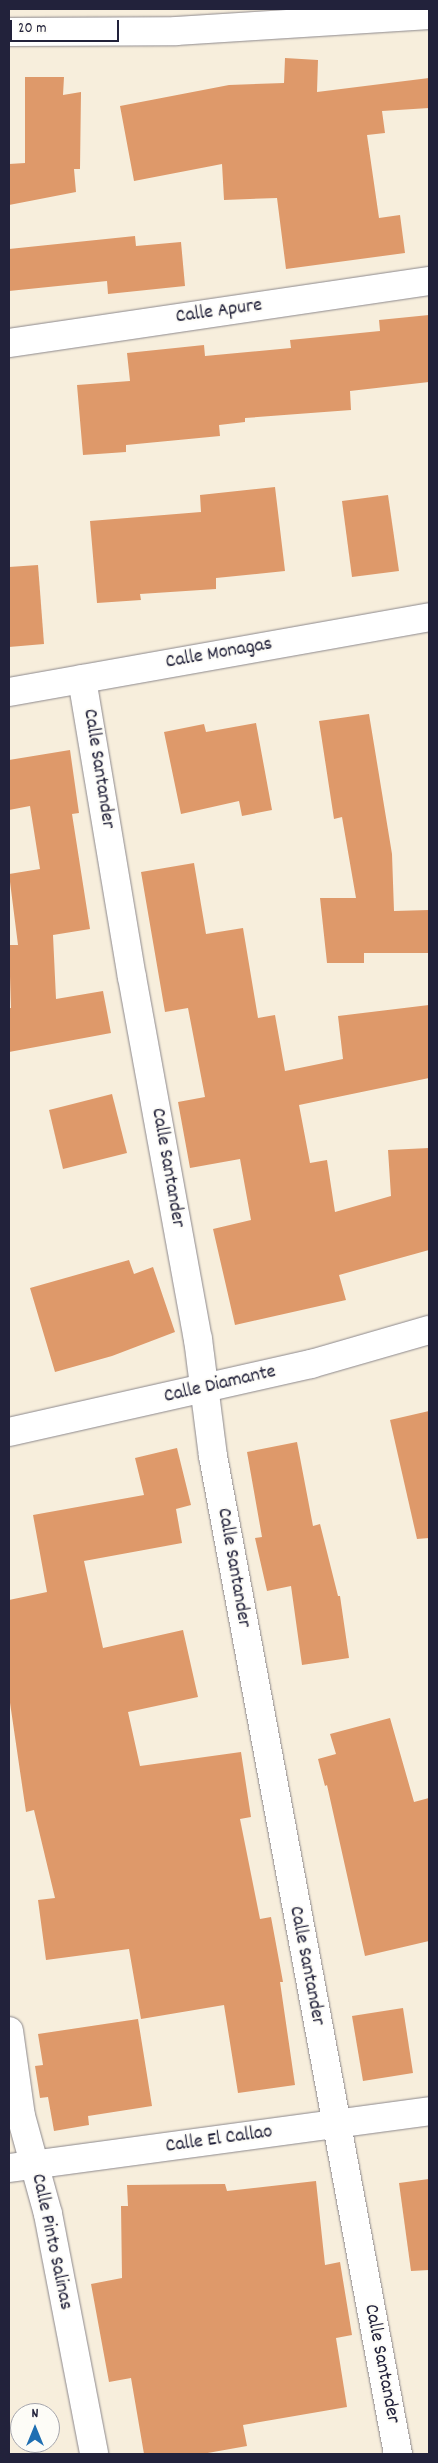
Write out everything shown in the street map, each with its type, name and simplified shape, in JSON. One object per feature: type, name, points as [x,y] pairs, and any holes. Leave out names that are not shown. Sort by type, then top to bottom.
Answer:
[{"type":"street","points":[[9,32],[176,31],[429,15]]},
{"type":"street","name":"Calle Apure","points":[[9,343],[429,281]]},
{"type":"street","name":"Calle Monagas","points":[[9,692],[429,617]]},
{"type":"street","name":"Calle Santander","points":[[82,679],[132,977],[198,1339],[213,1456],[398,2454]]},
{"type":"street","name":"Calle Diamante","points":[[9,1432],[311,1364],[429,1330]]},
{"type":"street","name":"Calle Pinto Salinas","points":[[9,2031],[21,2116],[22,2166],[48,2214],[94,2454]]},
{"type":"street","name":"Calle El Callao","points":[[22,2166],[429,2111]]},
{"type":"building","points":[[285,58],[318,60],[317,92],[429,78],[429,108],[382,111],[385,133],[367,135],[379,218],[400,215],[405,253],[286,269],[277,198],[224,200],[222,164],[134,181],[120,106],[229,85],[284,83]]},
{"type":"building","points":[[25,77],[64,77],[63,95],[81,92],[80,169],[74,169],[76,192],[9,205],[9,164],[25,163]]},
{"type":"building","points":[[135,236],[136,246],[181,242],[185,286],[108,294],[107,281],[9,291],[9,249]]},
{"type":"building","points":[[429,315],[429,382],[350,391],[351,410],[245,418],[245,422],[219,425],[220,436],[126,445],[126,452],[83,455],[77,385],[130,381],[127,353],[204,345],[205,356],[291,348],[290,340],[380,331],[379,320]]},
{"type":"building","points":[[275,487],[285,571],[216,578],[216,589],[140,594],[141,600],[97,603],[90,521],[201,512],[200,495]]},
{"type":"building","points":[[388,495],[399,571],[352,577],[342,501]]},
{"type":"building","points":[[38,565],[44,644],[9,647],[9,567]]},
{"type":"building","points":[[369,714],[392,854],[394,911],[429,910],[429,953],[364,953],[364,963],[327,963],[320,898],[356,898],[342,817],[334,819],[319,721]]},
{"type":"building","points":[[256,723],[272,810],[242,816],[239,801],[181,814],[164,732],[204,724],[206,732]]},
{"type":"building","points":[[70,750],[79,813],[72,814],[90,929],[53,935],[56,999],[103,991],[111,1033],[9,1052],[9,1008],[11,1008],[9,945],[18,945],[9,874],[40,869],[30,806],[9,810],[9,760]]},
{"type":"building","points":[[194,863],[206,934],[243,928],[258,1018],[275,1015],[285,1071],[343,1059],[338,1016],[429,1005],[429,1078],[299,1105],[310,1163],[327,1160],[335,1212],[391,1196],[388,1150],[429,1148],[429,1250],[339,1275],[346,1300],[235,1325],[213,1229],[251,1220],[240,1159],[190,1168],[178,1102],[205,1097],[188,1008],[165,1012],[141,872]]},
{"type":"building","points":[[112,1094],[127,1153],[63,1169],[49,1110]]},
{"type":"building","points":[[129,1260],[134,1274],[153,1267],[175,1332],[112,1356],[55,1372],[30,1288]]},
{"type":"building","points":[[429,1411],[429,1538],[417,1539],[390,1420]]},
{"type":"building","points":[[297,1442],[313,1526],[320,1524],[338,1596],[340,1596],[349,1658],[302,1665],[291,1586],[267,1591],[255,1538],[262,1537],[247,1452]]},
{"type":"building","points":[[177,1448],[191,1505],[176,1509],[182,1543],[84,1561],[103,1648],[183,1630],[198,1697],[128,1712],[140,1766],[241,1752],[251,1817],[240,1819],[260,1919],[271,1917],[283,1982],[280,1982],[295,2085],[238,2093],[224,2005],[141,2019],[129,1949],[46,1960],[38,1900],[55,1898],[34,1810],[26,1812],[9,1696],[9,1600],[47,1592],[33,1515],[144,1495],[135,1458]]},
{"type":"building","points":[[390,1718],[414,1802],[429,1798],[429,1941],[365,1956],[327,1785],[325,1786],[318,1759],[336,1754],[330,1734]]},
{"type":"building","points":[[403,2008],[413,2073],[363,2081],[352,2016]]},
{"type":"building","points":[[138,2019],[152,2106],[88,2116],[89,2125],[54,2131],[48,2097],[40,2098],[35,2066],[43,2065],[38,2034]]},
{"type":"building","points":[[429,2179],[429,2270],[411,2271],[399,2183]]},
{"type":"building","points":[[316,2181],[325,2265],[340,2262],[352,2335],[336,2338],[347,2407],[243,2425],[247,2446],[202,2454],[144,2454],[131,2378],[109,2382],[91,2284],[122,2278],[121,2206],[128,2206],[127,2185],[225,2184],[227,2191]]}]
